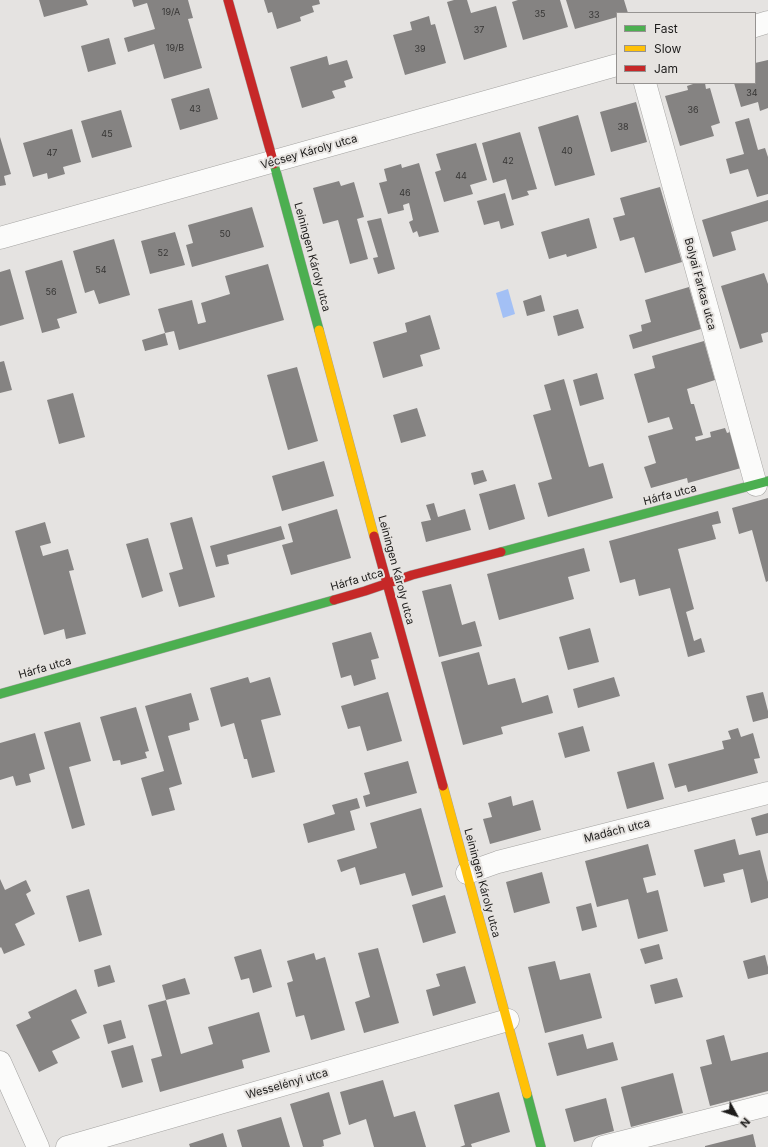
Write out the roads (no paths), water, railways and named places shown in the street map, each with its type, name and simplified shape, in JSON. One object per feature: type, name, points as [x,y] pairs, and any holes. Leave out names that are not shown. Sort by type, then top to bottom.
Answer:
[{"type":"street","name":"Leiningen Károly utca","points":[[228,0],[274,162],[387,584],[508,1020],[541,1147]]},
{"type":"street","points":[[756,26],[768,22]]},
{"type":"street","name":"Vécsey Károly utca","points":[[0,238],[616,65]]},
{"type":"street","name":"Bolyai Farkas utca","points":[[645,84],[762,483]]},
{"type":"street","name":"Hárfa utca","points":[[0,694],[387,584],[412,575],[762,483]]},
{"type":"street","name":"Madách utca","points":[[467,873],[498,862],[768,793]]},
{"type":"street","name":"Wesselényi utca","points":[[67,1147],[508,1020]]},
{"type":"street","points":[[0,1062],[38,1147]]},
{"type":"street","points":[[603,1147],[768,1105]]},
{"type":"water","points":[[508,289],[515,314],[503,318],[496,293]]}]
